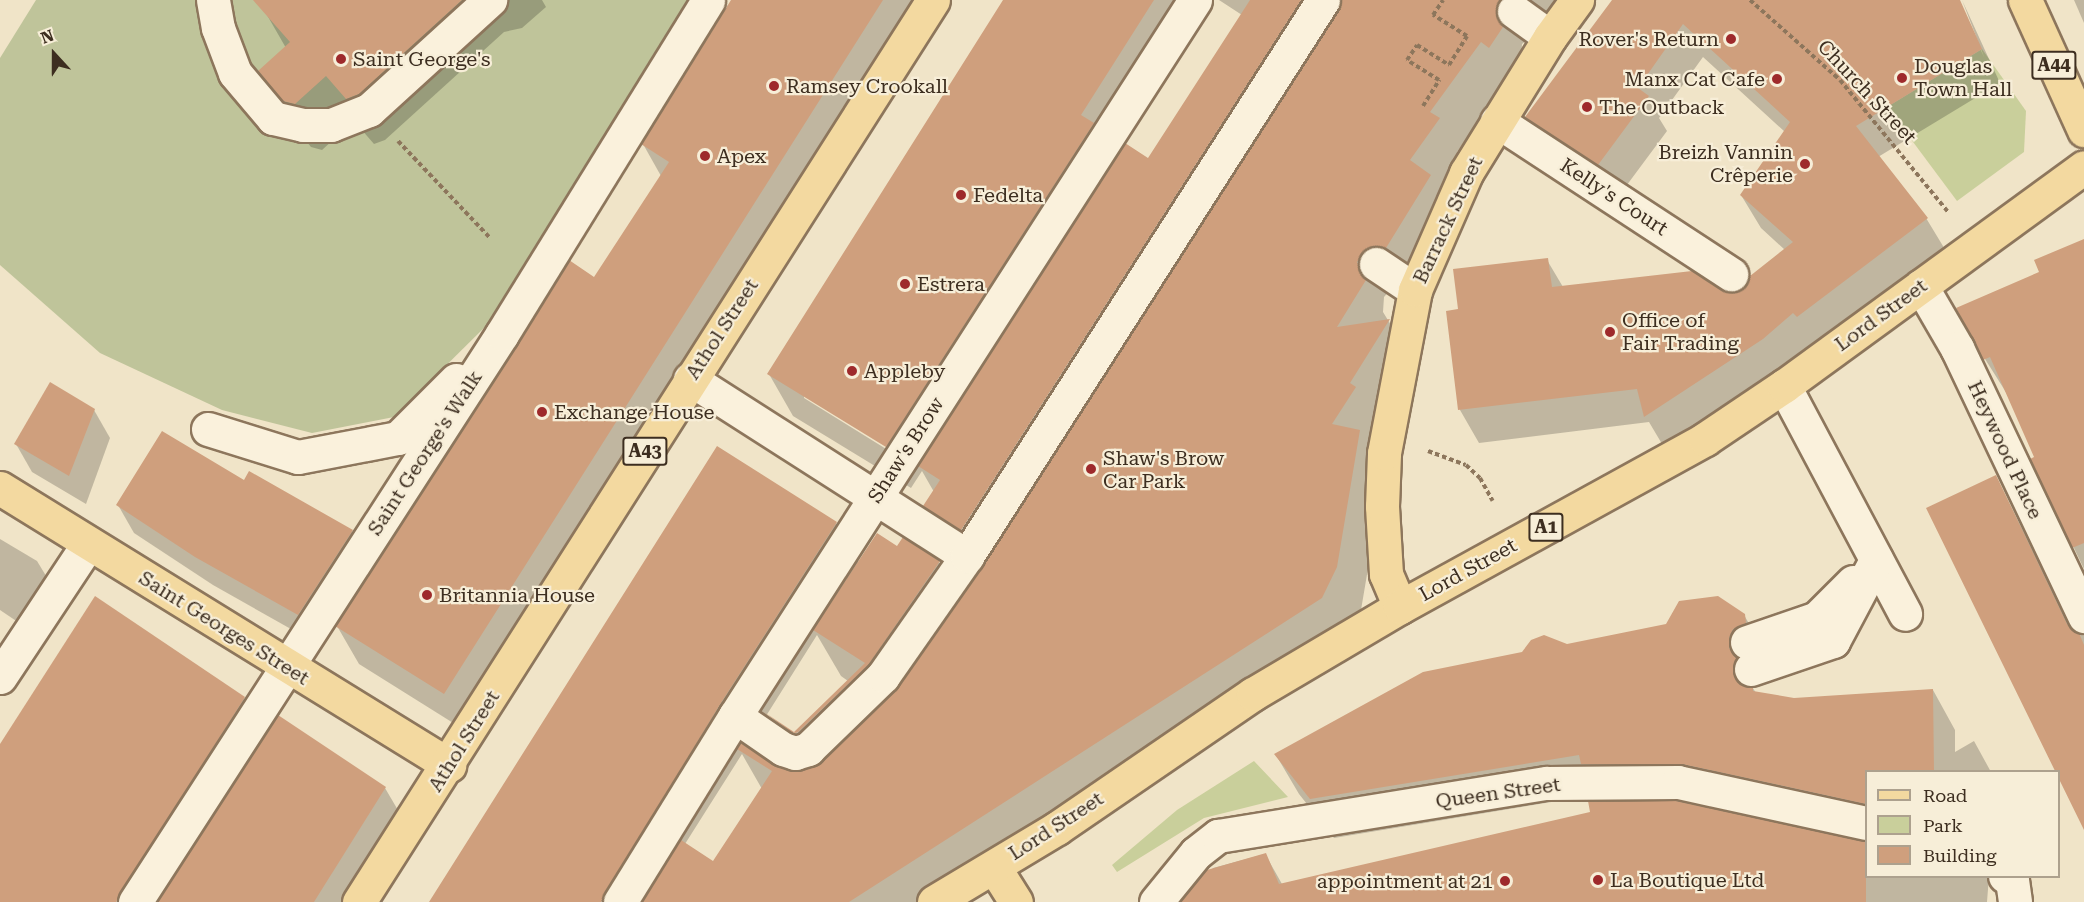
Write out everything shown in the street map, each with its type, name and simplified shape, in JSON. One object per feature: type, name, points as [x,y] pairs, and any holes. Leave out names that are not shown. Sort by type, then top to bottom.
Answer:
[{"type":"main road","name":"Athol Street","points":[[358,902],[449,765],[690,379],[933,0]]},
{"type":"main road","name":"Barrack Street","points":[[1400,607],[1386,574],[1382,506],[1384,453],[1415,290],[1441,225],[1497,121],[1550,37],[1577,0]]},
{"type":"main road","name":"A44","points":[[2025,0],[2084,130]]},
{"type":"main road","name":"Lord Street","points":[[934,902],[994,867],[1253,694],[1400,607],[1705,439],[1784,386],[2084,167]]},
{"type":"main road","name":"Saint Georges Street","points":[[0,488],[287,668],[449,765]]},
{"type":"main road","points":[[994,867],[1016,902]]},
{"type":"street","points":[[213,0],[218,28],[235,73],[273,118],[303,125],[332,125],[369,110],[490,0]]},
{"type":"street","name":"Saint George's Walk","points":[[135,902],[502,334],[708,0]]},
{"type":"street","name":"Shaw's Brow","points":[[621,902],[735,716],[1195,0]]},
{"type":"street","points":[[735,716],[783,748],[795,753],[808,749],[883,676],[967,556],[1323,0]]},
{"type":"street","points":[[1514,11],[1550,37]]},
{"type":"street","name":"Kelly's Court","points":[[1497,121],[1731,274]]},
{"type":"street","points":[[1376,264],[1415,290]]},
{"type":"street","name":"Heywood Place","points":[[1921,286],[1957,348],[2084,616]]},
{"type":"street","points":[[208,429],[298,457],[398,438],[502,334]]},
{"type":"street","points":[[690,379],[967,556]]},
{"type":"street","points":[[1784,386],[1905,614]]},
{"type":"street","points":[[0,677],[88,543]]},
{"type":"street","points":[[1749,656],[1833,641],[1876,560]]},
{"type":"street","name":"Queen Street","points":[[1156,902],[1196,853],[1218,836],[1547,783],[1678,782],[1865,823]]},
{"type":"street","points":[[2008,878],[2012,880],[2015,902]]},
{"type":"path","points":[[1423,106],[1439,80],[1407,60],[1417,45],[1449,65],[1467,36],[1433,15],[1443,0]]},
{"type":"path","name":"Church Street","points":[[1750,0],[1840,80],[1951,215]]},
{"type":"path","points":[[369,110],[490,238]]},
{"type":"path","points":[[1423,450],[1466,465],[1480,478],[1493,501]]},
{"type":"green space","points":[[36,0],[690,0],[490,322],[394,417],[312,433],[222,410],[100,353],[0,265],[0,58]]},
{"type":"green space","points":[[1982,49],[2026,111],[2024,152],[1957,201],[1887,107]]},
{"type":"green space","points":[[1254,761],[1288,797],[1204,818],[1117,872],[1112,865],[1177,810]]},
{"type":"building","name":"Saint George's","points":[[253,0],[462,0],[359,94],[346,99],[326,76],[295,104],[283,101],[258,71],[290,42]]},
{"type":"building","points":[[731,0],[883,0],[444,694],[335,626],[569,260],[594,277],[669,162],[641,144]]},
{"type":"building","points":[[1003,0],[1154,0],[1081,115],[1094,123],[886,447],[767,374]]},
{"type":"building","points":[[1250,0],[1301,0],[961,530],[923,506],[940,480],[918,466],[1125,143],[1148,158]]},
{"type":"building","name":"Shaw's Brow Car Park","points":[[1342,0],[1499,0],[1497,18],[1503,27],[1489,48],[1481,42],[1430,112],[1440,118],[1410,160],[1431,175],[1386,248],[1367,248],[1357,262],[1366,280],[1337,327],[1390,319],[1350,383],[1356,387],[1332,424],[1360,430],[1337,567],[1322,598],[849,902],[642,902],[681,840],[713,861],[772,771],[737,749],[741,743],[789,771],[814,767],[898,687],[983,566],[1339,10]]},
{"type":"building","points":[[1612,0],[1960,0],[1982,49],[1856,126],[1928,218],[1797,317],[1793,313],[1763,339],[1644,417],[1637,389],[1458,410],[1446,311],[1458,309],[1453,269],[1548,258],[1552,287],[1692,271],[1731,293],[1740,290],[1750,276],[1793,242],[1740,195],[1790,122],[1683,24],[1638,88],[1649,96],[1598,165],[1525,117]]},
{"type":"building","points":[[2084,239],[2084,543],[2072,548],[2030,459],[2034,457],[1990,357],[1983,360],[1956,308],[2039,272],[2034,260]]},
{"type":"building","points":[[50,382],[95,409],[69,476],[14,444]]},
{"type":"building","points":[[162,431],[244,480],[249,471],[353,530],[298,615],[195,557],[116,505]]},
{"type":"building","points":[[717,446],[837,522],[719,706],[601,902],[429,902]]},
{"type":"building","points":[[1996,475],[2067,624],[2079,633],[2084,645],[2084,830],[2060,781],[2060,770],[2055,770],[1926,508]]},
{"type":"building","points":[[877,533],[897,546],[903,537],[940,561],[869,664],[798,732],[795,733],[791,732],[761,710],[794,732],[865,663],[813,630]]},
{"type":"building","points":[[95,596],[245,697],[116,902],[0,902],[0,744]]},
{"type":"building","points":[[1718,596],[1745,614],[1746,623],[1733,629],[1729,638],[1729,648],[1737,657],[1734,676],[1739,683],[1753,687],[1753,691],[1794,698],[1933,689],[1934,770],[1865,770],[1865,804],[1682,764],[1581,764],[1579,755],[1310,799],[1274,754],[1423,672],[1522,652],[1531,640],[1544,635],[1567,644],[1666,624],[1679,601]]},
{"type":"building","points":[[278,715],[386,787],[314,902],[157,902]]},
{"type":"building","points":[[1588,801],[1676,801],[1865,841],[1866,902],[1180,902],[1207,870],[1266,853],[1279,884],[1590,812]]},
{"type":"place","name":"Rover's Return","points":[[1731,39]]},
{"type":"place","name":"Saint George's","points":[[341,59]]},
{"type":"place","name":"Douglas Town Hall","points":[[1902,78]]},
{"type":"place","name":"Manx Cat Cafe","points":[[1777,79]]},
{"type":"place","name":"Ramsey Crookall","points":[[774,86]]},
{"type":"place","name":"The Outback","points":[[1587,107]]},
{"type":"place","name":"Apex","points":[[705,156]]},
{"type":"place","name":"Breizh Vannin Crêperie","points":[[1805,164]]},
{"type":"place","name":"Fedelta","points":[[961,195]]},
{"type":"place","name":"Estrera","points":[[905,284]]},
{"type":"place","name":"Office of Fair Trading","points":[[1610,332]]},
{"type":"place","name":"Appleby","points":[[852,371]]},
{"type":"place","name":"Exchange House","points":[[542,412]]},
{"type":"place","name":"Shaw's Brow Car Park","points":[[1091,469]]},
{"type":"place","name":"Britannia House","points":[[427,595]]},
{"type":"place","name":"La Boutique Ltd","points":[[1598,880]]},
{"type":"place","name":"appointment at 21","points":[[1505,881]]}]
